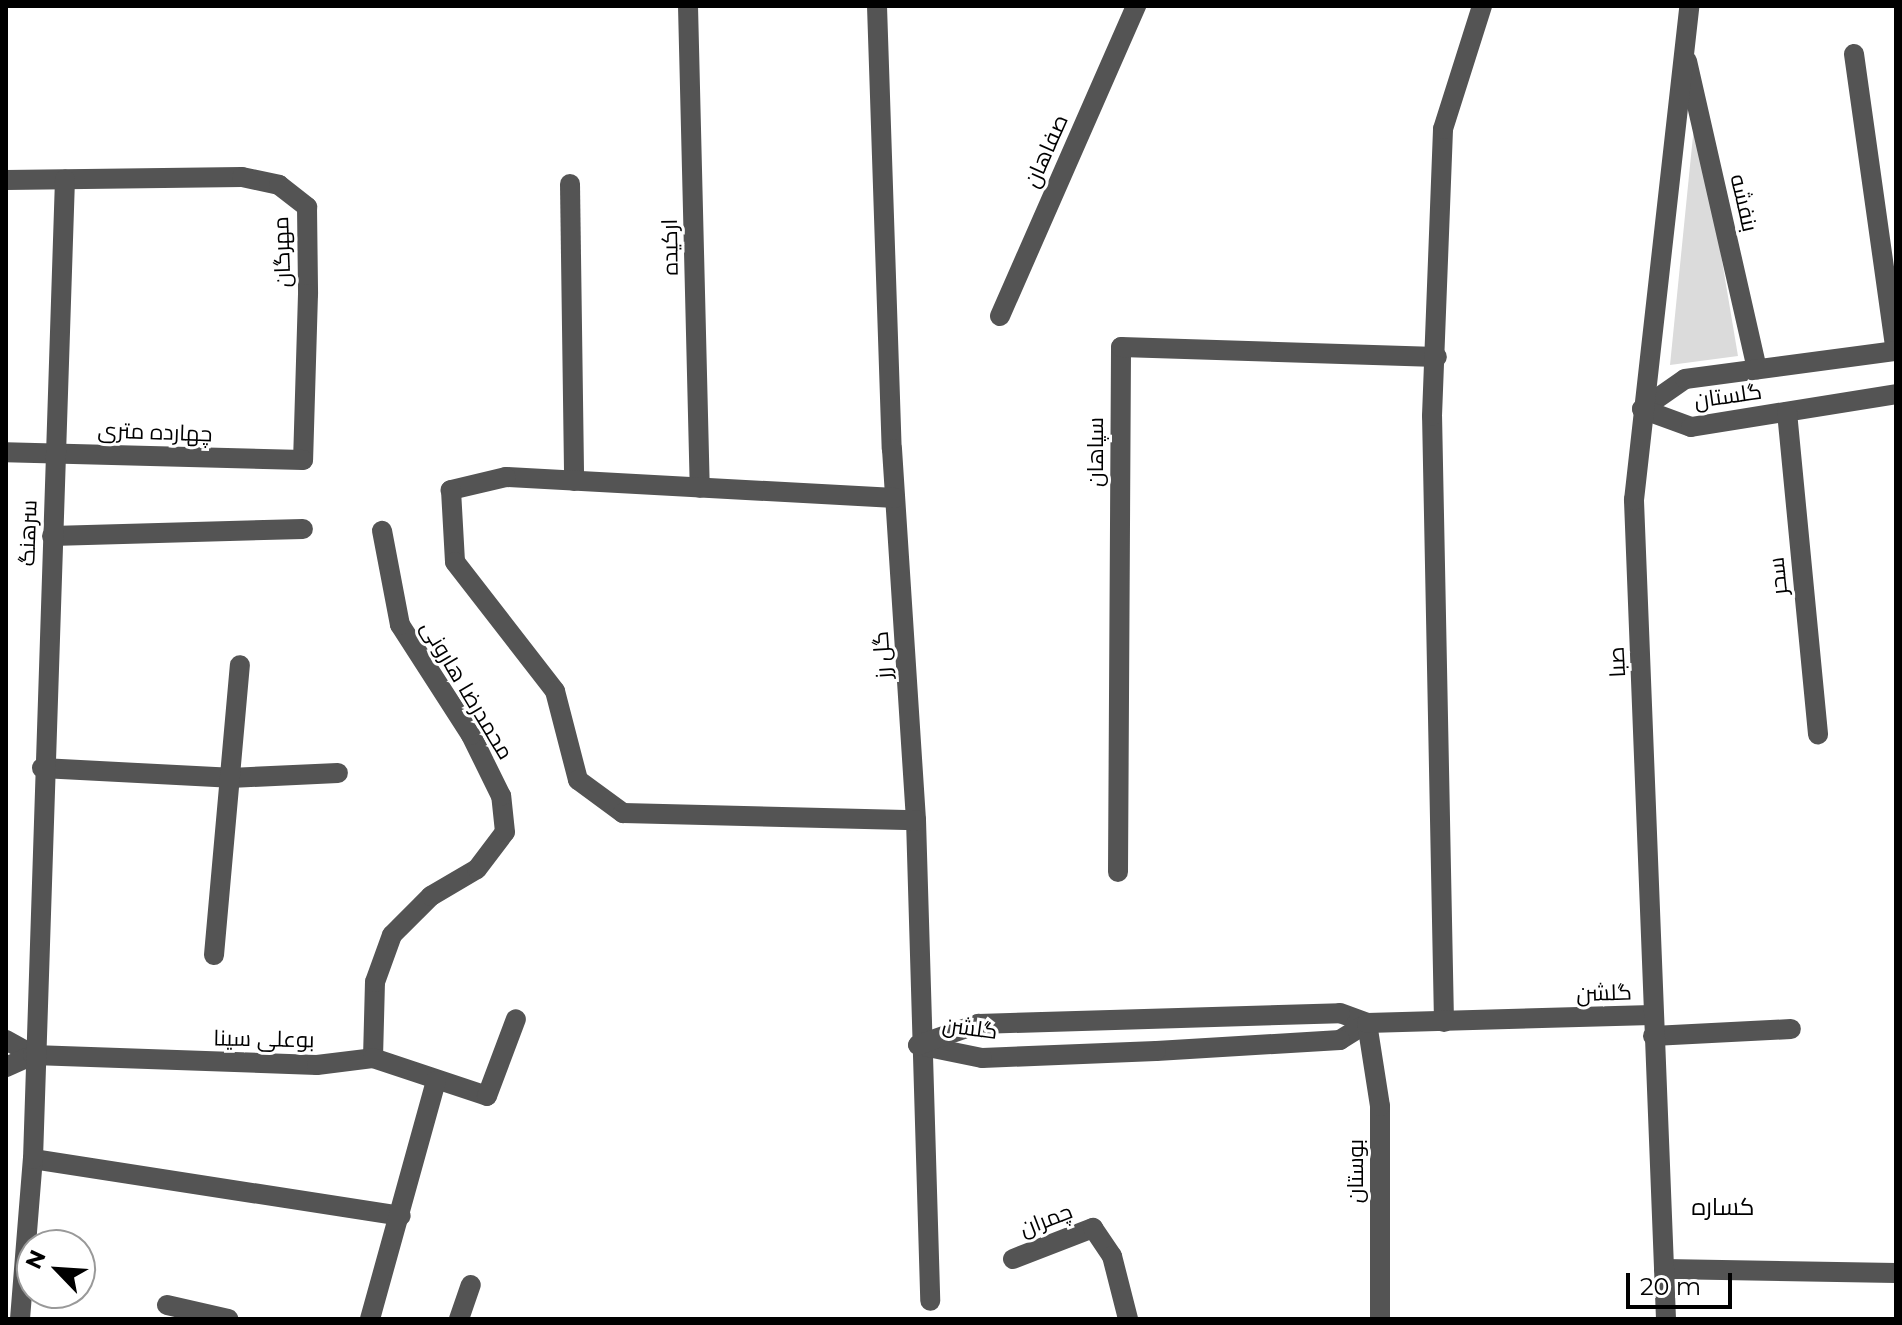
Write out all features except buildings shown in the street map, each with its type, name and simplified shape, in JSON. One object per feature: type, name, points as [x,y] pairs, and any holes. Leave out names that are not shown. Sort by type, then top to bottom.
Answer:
[{"type":"street","name":"ارکیده","points":[[688,6],[700,488]]},
{"type":"street","name":"گل رز","points":[[877,6],[895,498],[916,820],[918,1045],[930,1301]]},
{"type":"street","name":"صفاهان","points":[[1000,316],[1136,6]]},
{"type":"street","points":[[1444,1022],[1437,357],[1443,129],[1482,6]]},
{"type":"street","name":"صبا","points":[[1666,1319],[1634,500],[1689,6]]},
{"type":"street","name":"بنفشه","points":[[1684,48],[1757,369]]},
{"type":"street","points":[[1854,54],[1896,351]]},
{"type":"street","name":"مهرگان","points":[[6,180],[242,177],[279,185],[307,207],[303,460]]},
{"type":"street","name":"سرهنگ","points":[[20,1319],[33,1159],[42,768],[65,180]]},
{"type":"street","points":[[570,184],[574,481]]},
{"type":"street","name":"سپاهان","points":[[1118,872],[1121,347],[1437,357]]},
{"type":"street","name":"گلستان","points":[[1642,409],[1685,379],[1896,351]]},
{"type":"street","name":"گلستان","points":[[1642,409],[1691,427],[1896,394]]},
{"type":"street","name":"سحر","points":[[1787,412],[1818,735]]},
{"type":"street","name":"چهارده متری","points":[[6,452],[303,460]]},
{"type":"street","points":[[895,498],[506,477],[451,490],[455,562],[555,691],[578,780],[623,813],[916,820]]},
{"type":"street","points":[[52,536],[303,529]]},
{"type":"street","name":"محمدرضا هارونی","points":[[373,1058],[375,982],[392,935],[431,896],[477,869],[505,832],[501,796],[471,735],[400,625],[382,531]]},
{"type":"street","points":[[214,955],[240,665]]},
{"type":"street","points":[[42,768],[230,778],[338,773]]},
{"type":"street","name":"گلشن","points":[[918,1045],[978,1024],[1106,1017],[1340,1013],[1367,1023],[1791,1029]]},
{"type":"street","name":"بوعلی سینا","points":[[6,1067],[33,1055],[317,1065],[373,1058],[487,1096],[516,1019]]},
{"type":"street","name":"گلشن","points":[[918,1045],[982,1058],[1156,1051],[1340,1040],[1367,1023]]},
{"type":"street","name":"بوستان","points":[[1367,1023],[1380,1106],[1380,1319]]},
{"type":"street","name":"بوعلی سینا","points":[[6,1040],[33,1055]]},
{"type":"street","points":[[376,1317],[436,1081]]},
{"type":"street","points":[[33,1159],[401,1216]]},
{"type":"street","name":"چمران","points":[[1013,1259],[1093,1228],[1112,1256],[1128,1319]]},
{"type":"street","points":[[1664,1269],[1896,1273]]},
{"type":"street","points":[[459,1319],[471,1285]]},
{"type":"street","points":[[167,1305],[228,1319]]},
{"type":"shaded area","points":[[1696,106],[1738,356],[1670,365]]},
{"type":"district","name":"کساره","points":[[1723,1207]]}]
